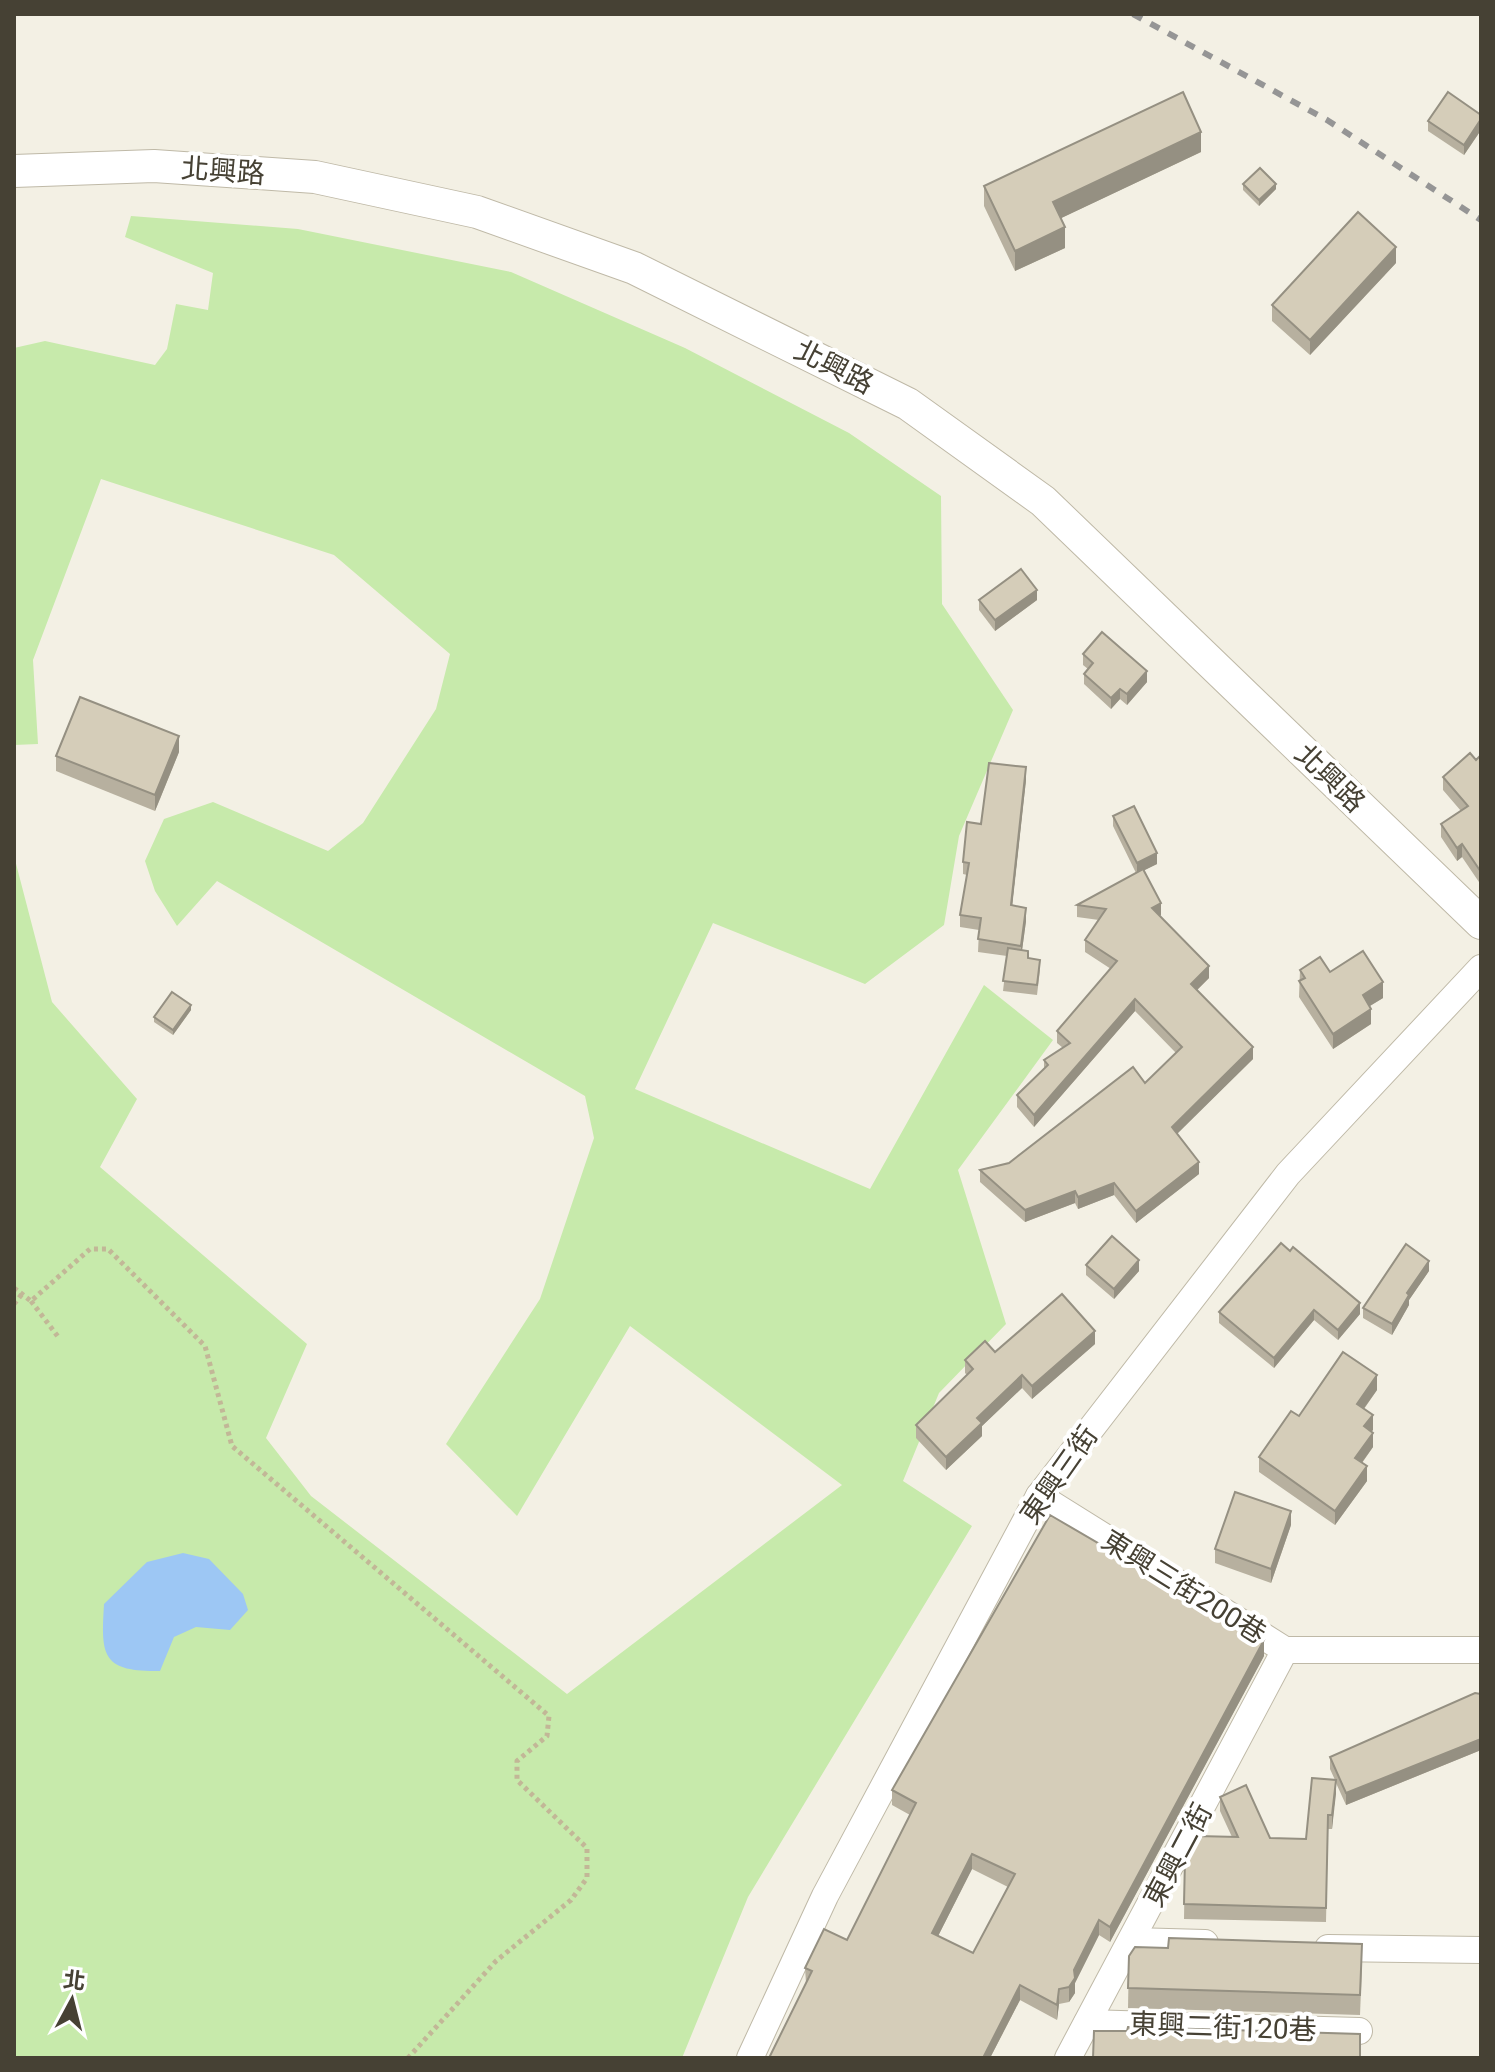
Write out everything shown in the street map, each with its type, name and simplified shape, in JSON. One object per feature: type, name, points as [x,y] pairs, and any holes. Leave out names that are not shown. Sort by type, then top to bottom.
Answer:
[{"type":"street","name":"北興路","points":[[14,171],[154,166],[315,177],[477,212],[634,268],[908,404],[1043,501],[1481,923]]},
{"type":"street","name":"東興三街","points":[[750,2058],[825,1896],[1039,1496],[1288,1174],[1481,968]]},
{"type":"street","name":"東興三街200巷","points":[[1039,1496],[1285,1650],[1481,1650]]},
{"type":"street","name":"東興二街","points":[[1068,2058],[1285,1650]]},
{"type":"street","points":[[1132,1941],[1226,1944]]},
{"type":"street","points":[[1303,1947],[1481,1950]]},
{"type":"street","name":"東興二街120巷","points":[[1087,2023],[1359,2031]]},
{"type":"path","points":[[31,1301],[90,1249],[108,1249],[205,1346],[232,1446],[549,1716],[547,1736],[517,1761],[517,1780],[587,1848],[587,1878],[571,1900],[496,1961],[408,2058]]},
{"type":"path","points":[[14,1288],[31,1301],[59,1338]]},
{"type":"path","points":[[14,1304],[22,1294]]},
{"type":"green space","points":[[131,216],[298,229],[511,272],[685,348],[849,433],[941,496],[942,604],[1013,710],[959,836],[944,925],[865,984],[713,923],[635,1089],[870,1189],[984,985],[1053,1040],[958,1170],[1006,1324],[939,1393],[903,1481],[972,1526],[748,1897],[682,2058],[14,2058],[14,856],[52,1002],[137,1099],[100,1167],[307,1344],[266,1438],[311,1496],[567,1694],[842,1485],[630,1326],[517,1516],[446,1444],[540,1299],[594,1138],[585,1096],[217,881],[177,926],[155,891],[145,861],[164,819],[213,802],[328,851],[363,823],[436,709],[450,654],[334,555],[101,479],[33,660],[38,744],[14,745],[14,348],[45,341],[155,365],[167,349],[176,304],[208,310],[213,273],[125,237]]},
{"type":"water","points":[[183,1553],[209,1559],[243,1594],[248,1610],[230,1630],[196,1627],[174,1637],[160,1671],[116,1664],[105,1648],[104,1604],[147,1562]]},
{"type":"building","points":[[1183,92],[1201,132],[1053,202],[1065,227],[1015,251],[984,186]]},
{"type":"building","points":[[1448,92],[1481,115],[1464,145],[1428,121]]},
{"type":"building","points":[[1260,168],[1276,184],[1259,200],[1243,184]]},
{"type":"building","points":[[1358,212],[1396,247],[1310,340],[1272,305]]},
{"type":"building","points":[[1021,569],[1037,590],[995,620],[979,600]]},
{"type":"building","points":[[1102,632],[1147,671],[1127,694],[1120,689],[1111,698],[1084,674],[1093,663],[1083,654]]},
{"type":"building","points":[[80,697],[179,736],[155,795],[56,756]]},
{"type":"building","points":[[1470,753],[1476,760],[1481,755],[1481,872],[1462,844],[1457,848],[1441,824],[1468,806],[1443,777]]},
{"type":"building","points":[[989,763],[1026,767],[1011,905],[1026,908],[1021,946],[978,939],[981,918],[960,915],[969,863],[963,862],[967,822],[981,824]]},
{"type":"building","points":[[1134,806],[1157,853],[1137,863],[1113,816]]},
{"type":"building","points":[[1143,869],[1161,903],[1152,908],[1209,966],[1191,984],[1253,1047],[1172,1127],[1199,1162],[1136,1211],[1114,1183],[1078,1197],[1075,1191],[1025,1210],[980,1170],[1009,1163],[1133,1067],[1145,1083],[1182,1047],[1135,999],[1034,1115],[1017,1095],[1048,1065],[1044,1060],[1070,1043],[1057,1031],[1117,961],[1085,940],[1106,909],[1077,905]]},
{"type":"building","points":[[1008,948],[1028,951],[1028,958],[1040,960],[1037,985],[1003,981]]},
{"type":"building","points":[[1363,951],[1383,982],[1363,995],[1371,1009],[1333,1034],[1299,981],[1305,978],[1300,970],[1320,957],[1330,972]]},
{"type":"building","points":[[172,992],[191,1005],[173,1030],[154,1017]]},
{"type":"building","points":[[1112,1236],[1139,1260],[1114,1289],[1086,1265]]},
{"type":"building","points":[[1281,1243],[1290,1251],[1293,1247],[1360,1303],[1338,1330],[1314,1310],[1274,1358],[1219,1312]]},
{"type":"building","points":[[1406,1244],[1429,1261],[1407,1293],[1409,1295],[1392,1324],[1363,1308]]},
{"type":"building","points":[[1062,1294],[1095,1331],[1032,1386],[1022,1375],[977,1418],[982,1423],[946,1457],[916,1425],[973,1369],[965,1360],[985,1341],[995,1352]]},
{"type":"building","points":[[1343,1352],[1377,1375],[1357,1404],[1373,1415],[1364,1426],[1373,1433],[1355,1458],[1367,1466],[1335,1511],[1259,1457],[1291,1411],[1299,1416]]},
{"type":"building","points":[[1235,1492],[1291,1511],[1271,1569],[1215,1549]]},
{"type":"building","points":[[1050,1515],[1264,1640],[1110,1927],[1099,1920],[1074,1970],[1075,1978],[1069,1987],[1059,1989],[1057,2005],[1020,1985],[983,2058],[769,2058],[812,1971],[805,1968],[824,1929],[847,1940],[916,1803],[892,1790]],"holes":[[[972,1854],[1015,1874],[973,1953],[932,1933]]]},
{"type":"building","points":[[1475,1693],[1481,1694],[1481,1739],[1346,1793],[1330,1757]]},
{"type":"building","points":[[1312,1778],[1336,1780],[1332,1815],[1328,1815],[1326,1908],[1184,1904],[1185,1858],[1197,1836],[1238,1837],[1220,1797],[1246,1785],[1270,1838],[1306,1839]]},
{"type":"building","points":[[1169,1938],[1362,1944],[1360,1995],[1128,1988],[1129,1956],[1135,1947],[1168,1948]]},
{"type":"building","points":[[1128,2027],[1360,2034],[1360,2058],[1093,2058],[1094,2031],[1127,2031]]},
{"type":"railway","points":[[1133,14],[1327,120],[1481,220]]}]
